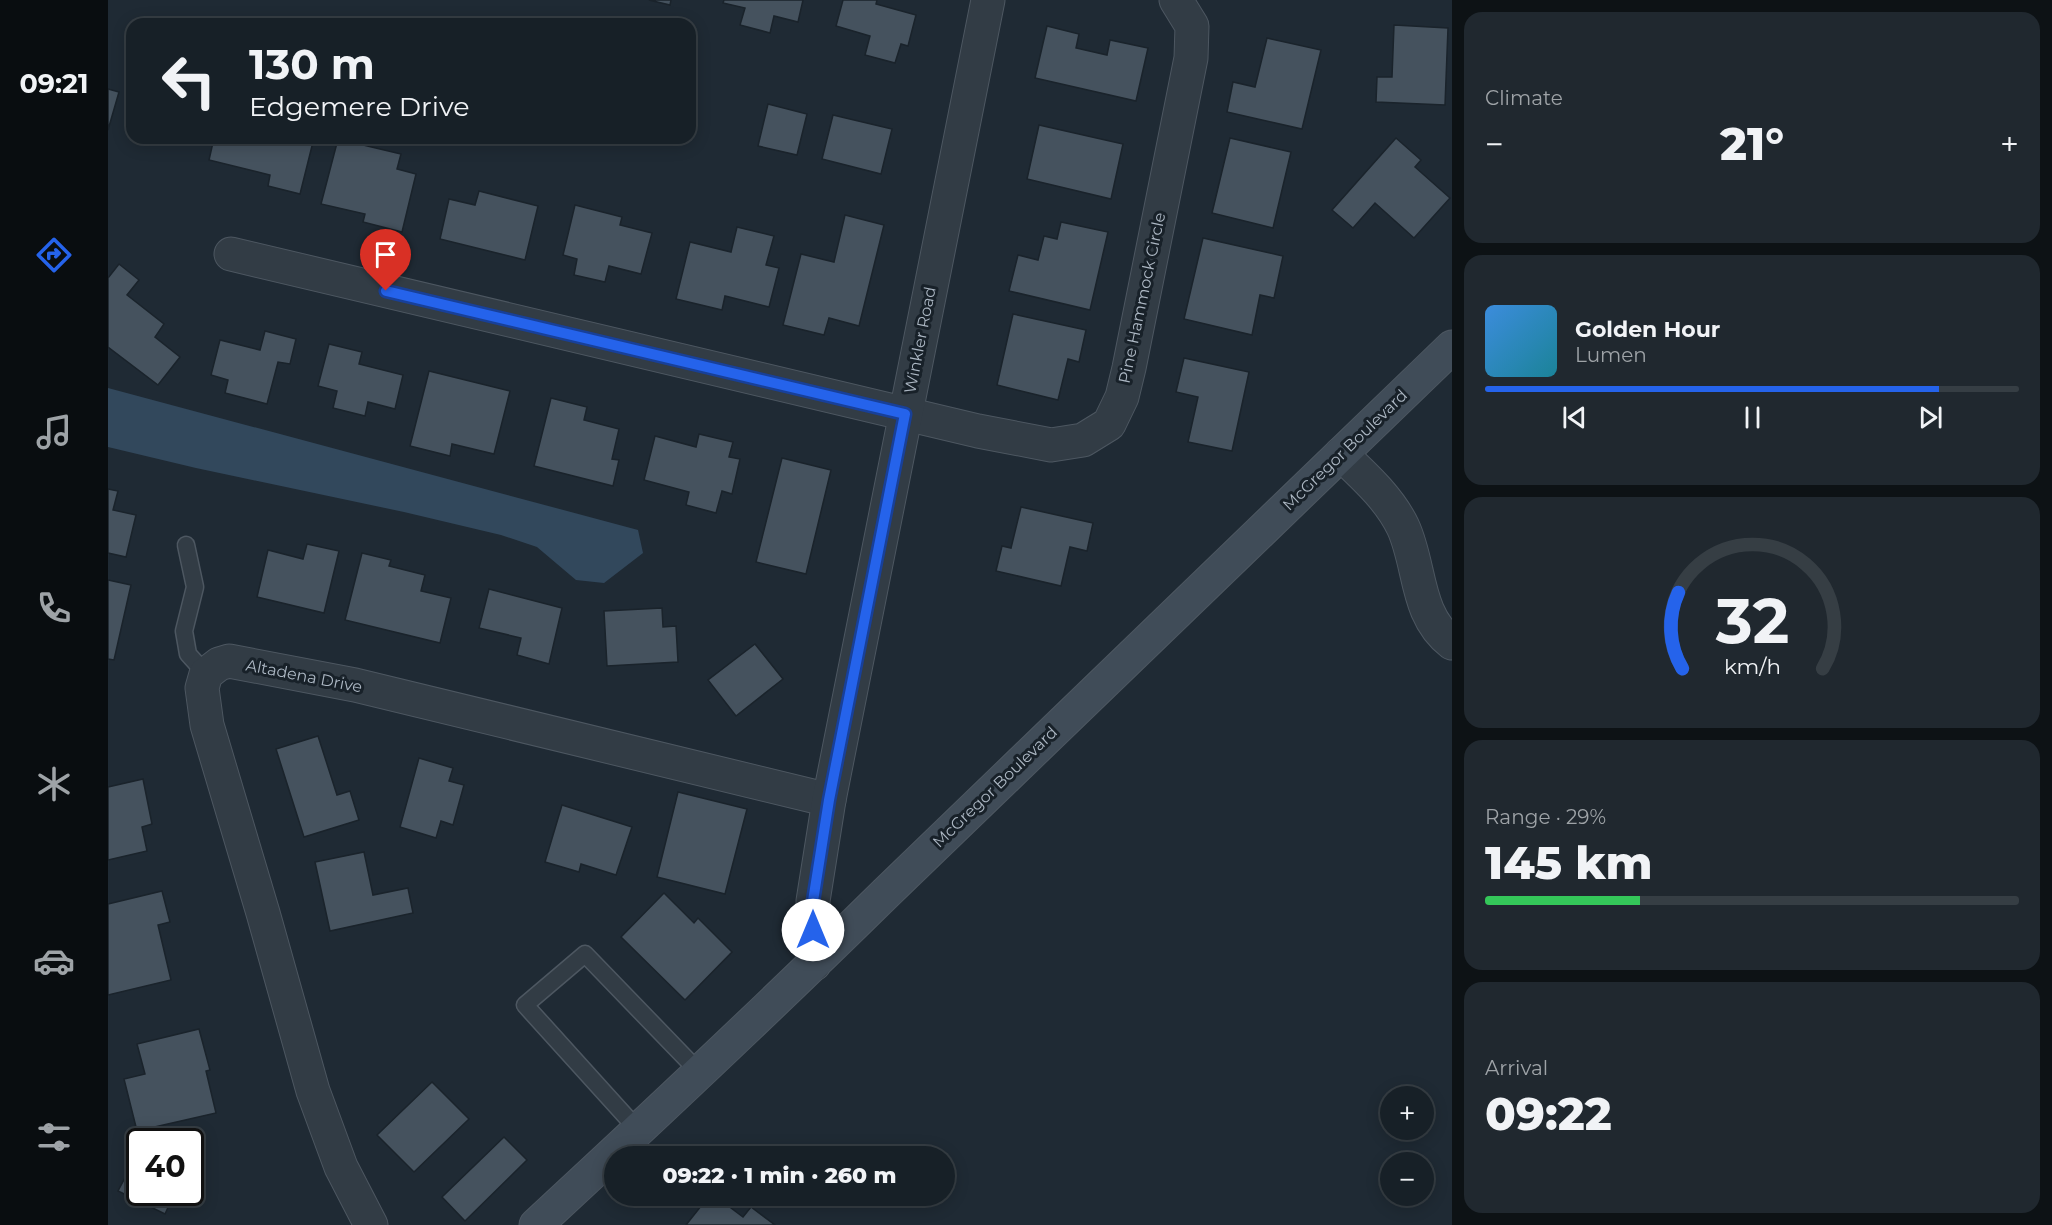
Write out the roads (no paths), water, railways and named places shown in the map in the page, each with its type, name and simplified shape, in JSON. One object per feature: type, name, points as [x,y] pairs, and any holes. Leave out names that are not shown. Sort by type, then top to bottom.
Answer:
[{"type":"main road","name":"McGregor Boulevard","points":[[536,1225],[639,1131],[814,964],[1452,347]]},
{"type":"street","name":"Winkler Road","points":[[814,964],[813,901],[829,800],[988,0]]},
{"type":"street","name":"Pine Hammock Circle","points":[[231,254],[905,414],[1051,445],[1083,440],[1109,424],[1122,397],[1129,369],[1191,58],[1192,27],[1176,0]]},
{"type":"street","points":[[1341,454],[1372,484],[1402,526],[1412,548],[1424,603],[1440,634],[1452,644]]},
{"type":"street","name":"Altadena Drive","points":[[206,674],[219,664],[229,661],[355,686],[829,800]]},
{"type":"street","points":[[206,674],[202,688],[207,725],[313,1091],[341,1167],[371,1225]]},
{"type":"lane","points":[[186,545],[195,587],[184,631],[188,654],[206,674]]},
{"type":"lane","points":[[639,1131],[525,1005],[585,954],[700,1073]]},
{"type":"water","points":[[108,388],[638,530],[643,553],[604,583],[576,580],[537,547],[501,535],[108,447]]}]
